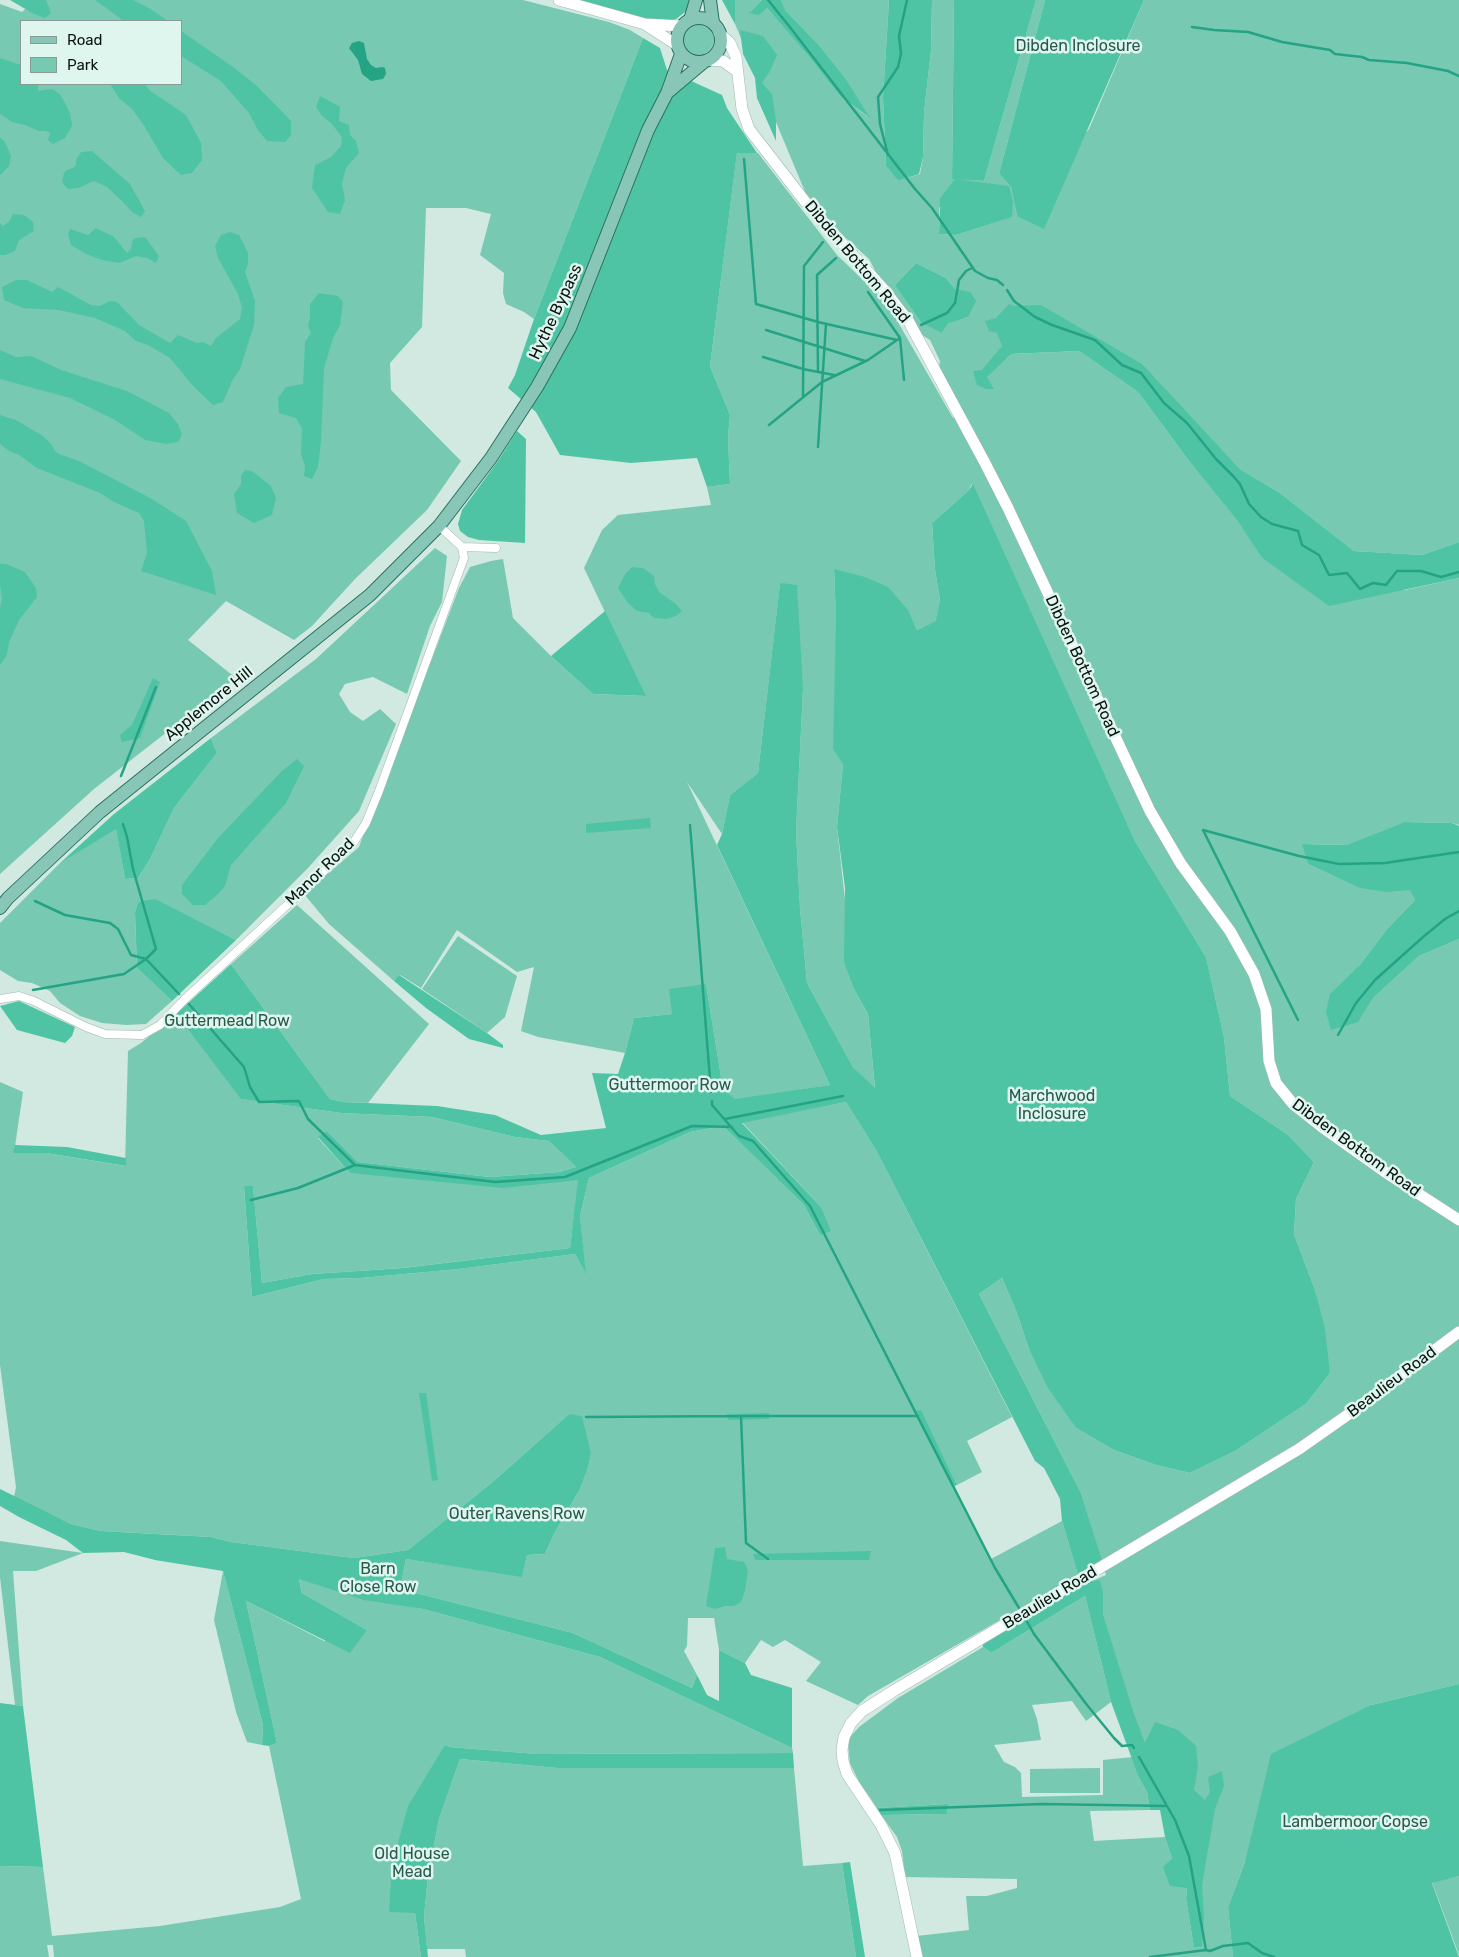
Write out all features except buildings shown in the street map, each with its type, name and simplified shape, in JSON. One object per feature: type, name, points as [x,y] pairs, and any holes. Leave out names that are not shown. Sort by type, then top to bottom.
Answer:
[{"type":"main road","points":[[696,0],[686,23],[676,38],[679,49],[691,61],[706,61],[718,52],[721,39],[716,28],[710,0]]},
{"type":"main road","points":[[686,23],[702,18],[716,28]]},
{"type":"main road","name":"Hythe Bypass","points":[[439,526],[491,458],[537,387],[570,328],[648,130],[667,93],[679,49]]},
{"type":"main road","name":"Hythe Bypass","points":[[667,93],[706,61]]},
{"type":"main road","name":"Applemore Hill","points":[[0,908],[8,898],[100,812],[370,595],[439,526]]},
{"type":"street","points":[[559,0],[645,24],[686,23]]},
{"type":"street","points":[[645,24],[679,49]]},
{"type":"street","name":"Dibden Bottom Road","points":[[716,28],[730,43],[736,57],[742,109],[749,129],[808,204],[886,291],[909,322],[985,463],[1150,811],[1181,864],[1230,931],[1254,974],[1266,1010],[1269,1061],[1276,1083],[1293,1104],[1322,1127],[1459,1220]]},
{"type":"street","points":[[706,61],[723,61],[737,71]]},
{"type":"street","points":[[439,526],[462,547],[496,548]]},
{"type":"street","name":"Manor Road","points":[[0,999],[19,996],[34,1001],[86,1028],[105,1034],[142,1036],[160,1025],[184,999],[352,844],[366,823],[410,710],[464,558],[462,547]]},
{"type":"street","name":"Beaulieu Road","points":[[917,1957],[895,1853],[881,1825],[847,1774],[843,1761],[844,1737],[851,1723],[862,1711],[895,1690],[1276,1464],[1356,1409],[1459,1332]]},
{"type":"green space","points":[[10,0],[46,0],[51,13],[45,18]]},
{"type":"green space","points":[[34,0],[523,0],[609,22],[630,30],[643,38],[534,319],[506,304],[503,293],[504,273],[480,255],[491,214],[466,208],[426,208],[422,327],[390,363],[391,390],[461,461],[427,510],[355,579],[312,626],[294,640],[226,601],[188,640],[236,678],[94,789],[0,874],[0,4],[22,12]]},
{"type":"green space","points":[[95,0],[133,0],[167,20],[123,20]]},
{"type":"green space","points":[[576,0],[692,0],[685,12],[676,19],[669,21],[647,20]]},
{"type":"green space","points":[[722,0],[735,0],[735,24]]},
{"type":"green space","points":[[735,0],[762,0],[750,12],[767,8],[810,56],[840,96],[868,117],[846,79],[819,45],[784,9],[781,0],[889,0],[883,98],[886,166],[898,181],[920,174],[931,50],[932,0],[954,0],[952,178],[984,181],[1036,0],[1045,0],[999,174],[1011,187],[1017,216],[1089,129],[1144,0],[1459,0],[1459,542],[1422,555],[1354,551],[1280,493],[1240,469],[1182,408],[1042,306],[1012,354],[1079,351],[1138,392],[1189,461],[1239,521],[1261,557],[1405,590],[1459,578],[1459,825],[1452,823],[1406,822],[1346,845],[1303,844],[1308,864],[1361,888],[1411,890],[1415,900],[1387,929],[1359,966],[1373,998],[1419,956],[1459,939],[1459,1684],[1371,1705],[1245,1862],[1228,1907],[1233,1957],[921,1957],[917,1936],[969,1930],[966,1896],[987,1896],[1017,1888],[1017,1879],[905,1877],[902,1851],[897,1837],[881,1815],[947,1814],[948,1804],[877,1808],[859,1782],[850,1763],[848,1744],[851,1736],[859,1727],[898,1698],[983,1647],[991,1653],[1085,1596],[1111,1702],[1086,1721],[1072,1701],[1032,1705],[1041,1740],[994,1745],[1004,1762],[1015,1767],[1021,1773],[1022,1797],[1103,1795],[1103,1760],[1133,1757],[1139,1778],[1147,1792],[1150,1810],[1090,1811],[1094,1841],[1165,1837],[1172,1859],[1187,1888],[1186,1899],[1194,1948],[1202,1947],[1197,1885],[1152,1781],[1090,1582],[1106,1575],[1081,1493],[979,1294],[1002,1278],[1017,1313],[1029,1349],[1076,1428],[1114,1450],[1156,1465],[1190,1473],[1235,1451],[1306,1404],[1330,1373],[1315,1290],[1294,1234],[1296,1199],[1314,1162],[1287,1134],[1230,1096],[1224,1037],[1206,957],[1135,841],[972,484],[968,491],[932,523],[935,570],[940,600],[937,621],[917,630],[907,610],[834,570],[843,764],[837,827],[855,991],[868,1014],[875,1089],[853,1067],[807,983],[800,908],[796,832],[803,689],[780,584],[758,773],[730,795],[722,834],[687,782],[830,1085],[735,1100],[723,1089],[706,984],[672,1014],[634,1018],[625,1053],[538,1037],[521,1031],[534,967],[517,972],[457,930],[421,988],[400,975],[394,981],[329,924],[304,894],[359,847],[380,786],[420,690],[459,588],[470,567],[503,559],[513,618],[593,694],[645,696],[584,568],[602,530],[618,515],[711,505],[707,487],[730,484],[728,437],[730,415],[710,366],[737,152],[758,153],[837,255],[887,303],[953,418],[961,414],[939,367],[940,361],[930,340],[919,333],[880,280],[869,259],[836,229],[806,194],[735,24]],"holes":[[[939,207],[1011,217],[956,235],[939,234]],[[916,263],[946,278],[955,289],[968,317],[948,324],[942,333],[895,285]]]},
{"type":"green space","points":[[762,0],[781,0],[785,10],[819,45],[846,79],[870,118],[840,96],[809,56],[767,8],[759,15],[749,13]]},
{"type":"green space","points":[[889,0],[932,0],[931,50],[924,113],[923,157],[919,174],[898,181],[886,166],[883,98]]},
{"type":"green space","name":"Dibden Inclosure","points":[[954,0],[1036,0],[984,181],[952,179]]},
{"type":"green space","name":"Dibden Inclosure","points":[[1045,0],[1144,0],[1044,229],[1017,216],[1011,187],[999,174]]},
{"type":"green space","points":[[698,23],[710,27],[714,39],[710,51],[698,55],[686,51],[682,39],[686,27]]},
{"type":"green space","points":[[740,30],[763,36],[777,55],[762,83],[772,94],[776,120],[776,141],[757,98],[755,78],[743,54]]},
{"type":"green space","points":[[182,32],[257,86],[291,121],[291,135],[285,142],[267,141],[258,130],[249,113],[221,81],[182,57]]},
{"type":"green space","points":[[643,38],[660,48],[667,70],[722,95],[727,108],[757,153],[737,153],[710,366],[730,415],[728,437],[730,484],[707,487],[697,458],[631,463],[560,455],[536,412],[508,388],[515,375],[534,319]]},
{"type":"green space","points":[[0,58],[20,65],[20,85],[38,85],[38,91],[52,89],[60,94],[70,113],[72,126],[65,138],[53,144],[48,140],[50,133],[12,122],[0,114]]},
{"type":"green space","points":[[111,85],[146,85],[149,90],[186,115],[201,143],[202,160],[192,173],[181,175],[163,158],[132,109],[119,98]]},
{"type":"green space","points":[[320,96],[340,107],[339,121],[349,125],[350,135],[356,141],[359,153],[346,168],[342,184],[345,200],[340,214],[328,212],[312,188],[315,165],[331,157],[341,146],[342,137],[316,107]]},
{"type":"green space","points":[[0,137],[5,142],[11,156],[9,166],[0,175]]},
{"type":"green space","points":[[92,151],[130,184],[145,211],[141,217],[132,212],[107,187],[94,181],[78,188],[68,189],[62,182],[64,173],[76,165],[76,160],[81,152]]},
{"type":"green space","points":[[955,179],[1009,186],[1013,201],[1012,217],[956,235],[939,234],[940,198]]},
{"type":"green space","points":[[13,214],[24,215],[33,222],[34,231],[19,240],[15,251],[0,255],[0,223],[3,226],[9,222]]},
{"type":"green space","points":[[96,228],[114,237],[127,253],[131,249],[132,241],[135,238],[145,237],[159,256],[156,263],[147,258],[136,256],[119,263],[102,260],[86,254],[71,245],[68,234],[70,229],[88,235]]},
{"type":"green space","points":[[230,232],[239,235],[248,253],[248,264],[245,272],[255,301],[254,325],[240,369],[233,379],[223,402],[213,405],[194,387],[170,358],[148,345],[136,341],[125,331],[95,318],[59,310],[23,308],[4,300],[2,287],[16,280],[27,280],[52,292],[58,287],[91,305],[100,306],[110,301],[117,302],[139,325],[170,343],[178,335],[197,343],[203,342],[211,346],[216,338],[240,319],[242,308],[238,294],[218,258],[215,246],[221,235]]},
{"type":"green space","points":[[916,263],[946,278],[955,289],[970,292],[976,301],[968,317],[948,324],[942,333],[922,323],[895,285]]},
{"type":"green space","points":[[319,293],[338,296],[343,302],[340,325],[333,338],[324,368],[321,441],[318,467],[312,479],[304,476],[305,466],[301,454],[302,429],[296,418],[279,413],[278,398],[286,387],[303,384],[305,342],[311,333],[308,326],[310,304]]},
{"type":"green space","points":[[1009,304],[1014,306],[1041,305],[1142,364],[1240,469],[1280,493],[1354,551],[1422,555],[1459,542],[1459,578],[1329,606],[1261,557],[1238,521],[1189,461],[1138,392],[1079,351],[1011,354],[987,377],[994,389],[986,389],[977,385],[973,371],[982,370],[1002,346],[997,333],[989,331],[985,321],[996,318]]},
{"type":"green space","points":[[0,350],[16,357],[31,356],[61,370],[127,391],[169,413],[178,424],[182,435],[178,442],[167,444],[145,440],[115,420],[70,398],[0,379]]},
{"type":"green space","points":[[0,415],[16,420],[43,436],[59,454],[79,461],[152,499],[186,521],[212,571],[216,595],[141,571],[147,553],[144,521],[139,513],[114,502],[100,493],[37,468],[19,455],[9,451],[0,444]]},
{"type":"green space","points":[[517,431],[526,439],[525,543],[479,540],[468,537],[460,531],[458,524],[462,510],[498,461]]},
{"type":"green space","points":[[245,470],[252,471],[271,486],[276,498],[272,515],[254,523],[237,513],[234,494],[241,484],[241,476]]},
{"type":"green space","name":"Marchwood Inclosure","points":[[973,484],[1135,841],[1206,957],[1224,1037],[1230,1096],[1287,1134],[1314,1162],[1296,1199],[1294,1234],[1315,1290],[1325,1329],[1330,1373],[1306,1404],[1235,1451],[1190,1473],[1156,1465],[1114,1450],[1076,1428],[1048,1388],[1029,1349],[1017,1313],[1002,1278],[979,1294],[1081,1493],[1102,1560],[1078,1575],[1062,1521],[1060,1499],[1044,1468],[1035,1461],[876,1150],[846,1102],[742,1123],[821,1207],[831,1231],[820,1235],[804,1205],[723,1126],[690,1132],[589,1178],[580,1216],[586,1274],[575,1254],[459,1269],[361,1278],[324,1279],[252,1297],[244,1186],[253,1186],[262,1283],[312,1274],[403,1268],[570,1248],[578,1180],[503,1188],[350,1173],[318,1137],[327,1131],[358,1162],[490,1177],[559,1172],[576,1167],[549,1141],[515,1137],[432,1117],[341,1113],[241,1099],[176,1014],[231,964],[330,1099],[343,1102],[437,1106],[495,1115],[541,1135],[606,1128],[592,1073],[618,1074],[634,1018],[672,1014],[669,989],[706,984],[723,1089],[735,1099],[830,1085],[717,845],[722,834],[730,795],[758,773],[780,583],[797,585],[803,689],[796,832],[800,908],[807,983],[853,1067],[875,1088],[868,1014],[855,991],[844,962],[845,888],[837,827],[843,764],[833,749],[836,618],[834,569],[865,577],[888,587],[908,610],[917,630],[936,621],[940,600],[935,570],[932,523],[968,491]]},
{"type":"green space","points":[[435,548],[447,556],[442,602],[430,626],[407,694],[373,677],[345,684],[339,694],[350,712],[363,721],[380,709],[396,724],[359,811],[308,868],[236,940],[155,900],[138,902],[135,914],[137,968],[172,1001],[146,1024],[102,1023],[80,1016],[60,1003],[50,991],[32,983],[18,981],[0,970],[0,923],[59,864],[116,828],[125,879],[138,878],[150,859],[174,808],[217,753],[211,738],[316,659]]},
{"type":"green space","points":[[0,564],[6,564],[25,572],[36,588],[37,597],[19,620],[9,642],[7,655],[0,665],[0,608],[2,599]]},
{"type":"green space","points":[[632,567],[643,568],[654,576],[659,592],[676,604],[682,611],[676,616],[666,619],[654,618],[649,613],[637,611],[628,603],[618,588],[625,574]]},
{"type":"green space","points":[[605,611],[646,696],[593,694],[551,656]]},
{"type":"green space","points":[[153,678],[160,682],[140,738],[122,742],[120,735],[132,725]]},
{"type":"green space","points":[[211,738],[217,753],[174,808],[150,859],[138,878],[125,879],[116,829],[59,864],[114,814]]},
{"type":"green space","points":[[297,759],[304,766],[286,803],[231,865],[225,886],[217,895],[205,905],[193,905],[182,894],[182,885],[218,838],[282,771]]},
{"type":"green space","points":[[650,818],[651,828],[586,833],[586,824]]},
{"type":"green space","points":[[1405,822],[1452,823],[1459,826],[1459,939],[1419,956],[1372,999],[1358,1022],[1331,1030],[1326,1012],[1330,994],[1359,966],[1387,929],[1415,900],[1410,890],[1387,892],[1360,888],[1308,864],[1302,844],[1346,845]]},
{"type":"green space","points":[[155,899],[236,940],[172,1001],[137,968],[135,913],[138,902]]},
{"type":"green space","points":[[297,905],[429,1024],[368,1103],[343,1102],[330,1099],[231,964]]},
{"type":"green space","points":[[458,936],[517,976],[505,1017],[487,1033],[422,989]]},
{"type":"green space","points":[[399,975],[487,1033],[503,1045],[503,1048],[469,1039],[426,1008],[394,981]]},
{"type":"green space","points":[[19,1001],[75,1027],[72,1036],[65,1043],[17,1030],[0,1006]]},
{"type":"green space","points":[[176,1014],[242,1099],[341,1113],[432,1117],[515,1137],[549,1141],[576,1167],[559,1172],[490,1177],[358,1162],[327,1131],[318,1138],[350,1173],[579,1180],[570,1248],[402,1268],[312,1274],[262,1283],[253,1186],[244,1186],[252,1297],[324,1279],[361,1278],[459,1269],[575,1254],[585,1272],[580,1216],[589,1178],[690,1132],[723,1126],[804,1205],[820,1235],[821,1207],[742,1122],[846,1102],[876,1150],[1012,1417],[967,1441],[982,1472],[957,1485],[921,1411],[913,1411],[991,1559],[1062,1521],[1078,1575],[868,1696],[858,1705],[806,1681],[821,1662],[785,1640],[773,1647],[761,1640],[745,1663],[719,1650],[714,1618],[688,1618],[687,1646],[684,1651],[697,1675],[692,1688],[573,1633],[400,1589],[406,1559],[522,1576],[527,1555],[545,1554],[554,1534],[580,1489],[591,1454],[569,1414],[495,1480],[408,1550],[354,1558],[231,1542],[211,1537],[101,1531],[71,1524],[14,1497],[16,1487],[0,1365],[0,1082],[23,1092],[14,1153],[46,1153],[125,1166],[128,1051],[141,1043]]},
{"type":"green space","points":[[15,1145],[67,1147],[126,1158],[126,1166],[46,1153],[13,1153]]},
{"type":"green space","points":[[419,1393],[426,1393],[438,1480],[432,1481]]},
{"type":"green space","points":[[921,1410],[957,1485],[952,1487],[913,1411]]},
{"type":"green space","points":[[769,1413],[769,1419],[728,1420],[727,1414]]},
{"type":"green space","points":[[569,1414],[582,1416],[591,1454],[580,1489],[554,1534],[545,1554],[527,1555],[522,1577],[406,1559],[400,1589],[573,1633],[692,1688],[697,1675],[707,1695],[719,1701],[719,1650],[745,1663],[751,1675],[792,1688],[792,1748],[600,1657],[423,1609],[364,1600],[299,1579],[302,1593],[367,1630],[350,1653],[246,1601],[277,1743],[269,1746],[262,1745],[263,1725],[223,1571],[155,1560],[124,1552],[83,1553],[66,1540],[0,1506],[0,1489],[71,1524],[101,1531],[211,1537],[231,1542],[354,1558],[408,1550],[495,1480]]},
{"type":"green space","points":[[0,1541],[83,1553],[36,1571],[13,1571],[23,1706],[15,1705],[0,1577]]},
{"type":"green space","points":[[725,1547],[727,1559],[744,1562],[748,1570],[745,1591],[741,1602],[734,1606],[715,1609],[706,1606],[715,1548]]},
{"type":"green space","points":[[871,1551],[869,1560],[755,1560],[753,1554]]},
{"type":"green space","points":[[223,1571],[263,1725],[262,1745],[247,1742],[236,1712],[214,1620]]},
{"type":"green space","name":"Old House Mead","points":[[299,1578],[600,1657],[792,1748],[793,1753],[537,1754],[450,1747],[445,1745],[415,1913],[421,1957],[54,1957],[53,1945],[47,1945],[49,1957],[0,1957],[0,1866],[43,1867],[52,1936],[160,1926],[280,1907],[301,1899],[269,1746],[277,1743],[246,1601],[324,1641],[367,1630],[302,1593]]},
{"type":"green space","points":[[1100,1580],[1103,1593],[1103,1615],[1145,1743],[1155,1722],[1178,1730],[1196,1746],[1198,1767],[1194,1790],[1205,1800],[1210,1792],[1208,1777],[1222,1771],[1224,1786],[1215,1809],[1202,1885],[1204,1916],[1202,1947],[1194,1948],[1186,1899],[1187,1888],[1170,1886],[1163,1867],[1172,1859],[1165,1837],[1160,1810],[1150,1810],[1147,1792],[1139,1778],[1111,1702],[1085,1596],[991,1653],[983,1647],[982,1639],[1084,1582]]},
{"type":"green space","name":"Lambermoor Copse","points":[[1459,1684],[1459,1876],[1432,1883],[1459,1957],[1233,1957],[1228,1907],[1245,1862],[1271,1754],[1371,1705]]},
{"type":"green space","points":[[0,1703],[23,1706],[43,1867],[0,1866]]},
{"type":"green space","name":"Old House Mead","points":[[445,1745],[450,1747],[537,1754],[793,1753],[794,1768],[557,1768],[460,1759],[439,1819],[428,1876],[424,1917],[428,1957],[421,1957],[415,1913],[389,1912],[392,1865],[408,1806]]},
{"type":"green space","points":[[460,1759],[557,1768],[794,1768],[803,1866],[842,1863],[856,1957],[466,1957],[465,1949],[427,1949],[424,1917],[428,1876],[439,1819]]},
{"type":"green space","points":[[1100,1768],[1100,1793],[1030,1793],[1030,1769]]},
{"type":"green space","points":[[948,1804],[947,1814],[881,1815],[877,1808]]},
{"type":"green space","points":[[850,1862],[865,1957],[856,1957],[842,1863]]},
{"type":"green space","points":[[1459,1876],[1459,1955],[1432,1882]]},
{"type":"shaded area","points":[[359,41],[364,43],[367,59],[371,65],[376,68],[385,68],[386,74],[383,79],[371,81],[362,74],[358,60],[349,48],[352,43]]},
{"type":"waterway","points":[[768,0],[915,189],[932,208],[975,271],[988,278],[997,280],[1003,285]]},
{"type":"waterway","points":[[888,155],[880,124],[878,97],[898,67],[901,54],[899,36],[907,0]]},
{"type":"waterway","points":[[1192,27],[1248,32],[1282,42],[1330,50],[1335,54],[1362,57],[1369,60],[1407,63],[1448,71],[1459,76]]},
{"type":"waterway","points":[[744,159],[756,304],[818,322],[897,340]]},
{"type":"waterway","points":[[803,396],[804,266],[823,242]]},
{"type":"waterway","points":[[818,371],[817,275],[836,258]]},
{"type":"waterway","points":[[921,325],[947,313],[955,303],[959,280],[966,271],[972,268]]},
{"type":"waterway","points":[[1007,290],[1014,301],[1035,317],[1095,340],[1122,365],[1141,373],[1164,403],[1187,423],[1216,459],[1240,484],[1249,504],[1261,517],[1272,524],[1298,531],[1302,545],[1319,555],[1329,575],[1347,573],[1360,589],[1373,583],[1386,585],[1397,571],[1421,571],[1441,577],[1459,572]]},
{"type":"waterway","points":[[769,425],[822,382],[868,360],[900,338],[868,292]]},
{"type":"waterway","points":[[818,447],[826,324]]},
{"type":"waterway","points":[[766,330],[865,361]]},
{"type":"waterway","points":[[900,338],[904,380]]},
{"type":"waterway","points":[[763,357],[803,369],[834,375]]},
{"type":"waterway","points":[[121,776],[156,687]]},
{"type":"waterway","points":[[123,824],[133,869],[156,949],[146,959],[179,994]]},
{"type":"waterway","points":[[690,825],[711,1092]]},
{"type":"waterway","points":[[1298,1020],[1203,830],[1299,856],[1339,864],[1385,863],[1459,852]]},
{"type":"waterway","points":[[35,901],[65,915],[110,923],[118,929],[131,955],[146,959]]},
{"type":"waterway","points":[[1338,1035],[1356,1003],[1375,980],[1423,937],[1445,919],[1459,911]]},
{"type":"waterway","points":[[33,990],[124,974],[146,959]]},
{"type":"waterway","points":[[189,1004],[244,1067],[250,1087],[259,1102],[299,1101],[308,1119],[355,1165],[495,1182],[565,1177],[692,1126],[732,1127]]},
{"type":"waterway","points":[[725,1119],[843,1096]]},
{"type":"waterway","points":[[712,1101],[712,1105],[739,1136],[753,1141],[810,1206],[995,1568],[1019,1608]]},
{"type":"waterway","points":[[251,1200],[298,1188],[355,1165]]},
{"type":"waterway","points":[[586,1417],[741,1416]]},
{"type":"waterway","points":[[768,1559],[746,1543],[741,1416],[918,1416]]},
{"type":"waterway","points":[[1026,1620],[1034,1634],[1114,1738],[1122,1746],[1132,1745],[1134,1748]]},
{"type":"waterway","points":[[1139,1757],[1175,1820],[1189,1856],[1206,1950]]},
{"type":"waterway","points":[[880,1810],[1042,1804],[1167,1806]]},
{"type":"waterway","points":[[1150,1957],[1210,1951],[1223,1946],[1248,1943],[1262,1953],[1274,1957]]},
{"type":"park label","name":"Guttermead Row","points":[[227,1021]]},
{"type":"park label","name":"Guttermoor Row","points":[[670,1085]]},
{"type":"park label","name":"Outer Ravens Row","points":[[517,1514]]},
{"type":"park label","name":"Barn Close Row","points":[[378,1578]]}]
